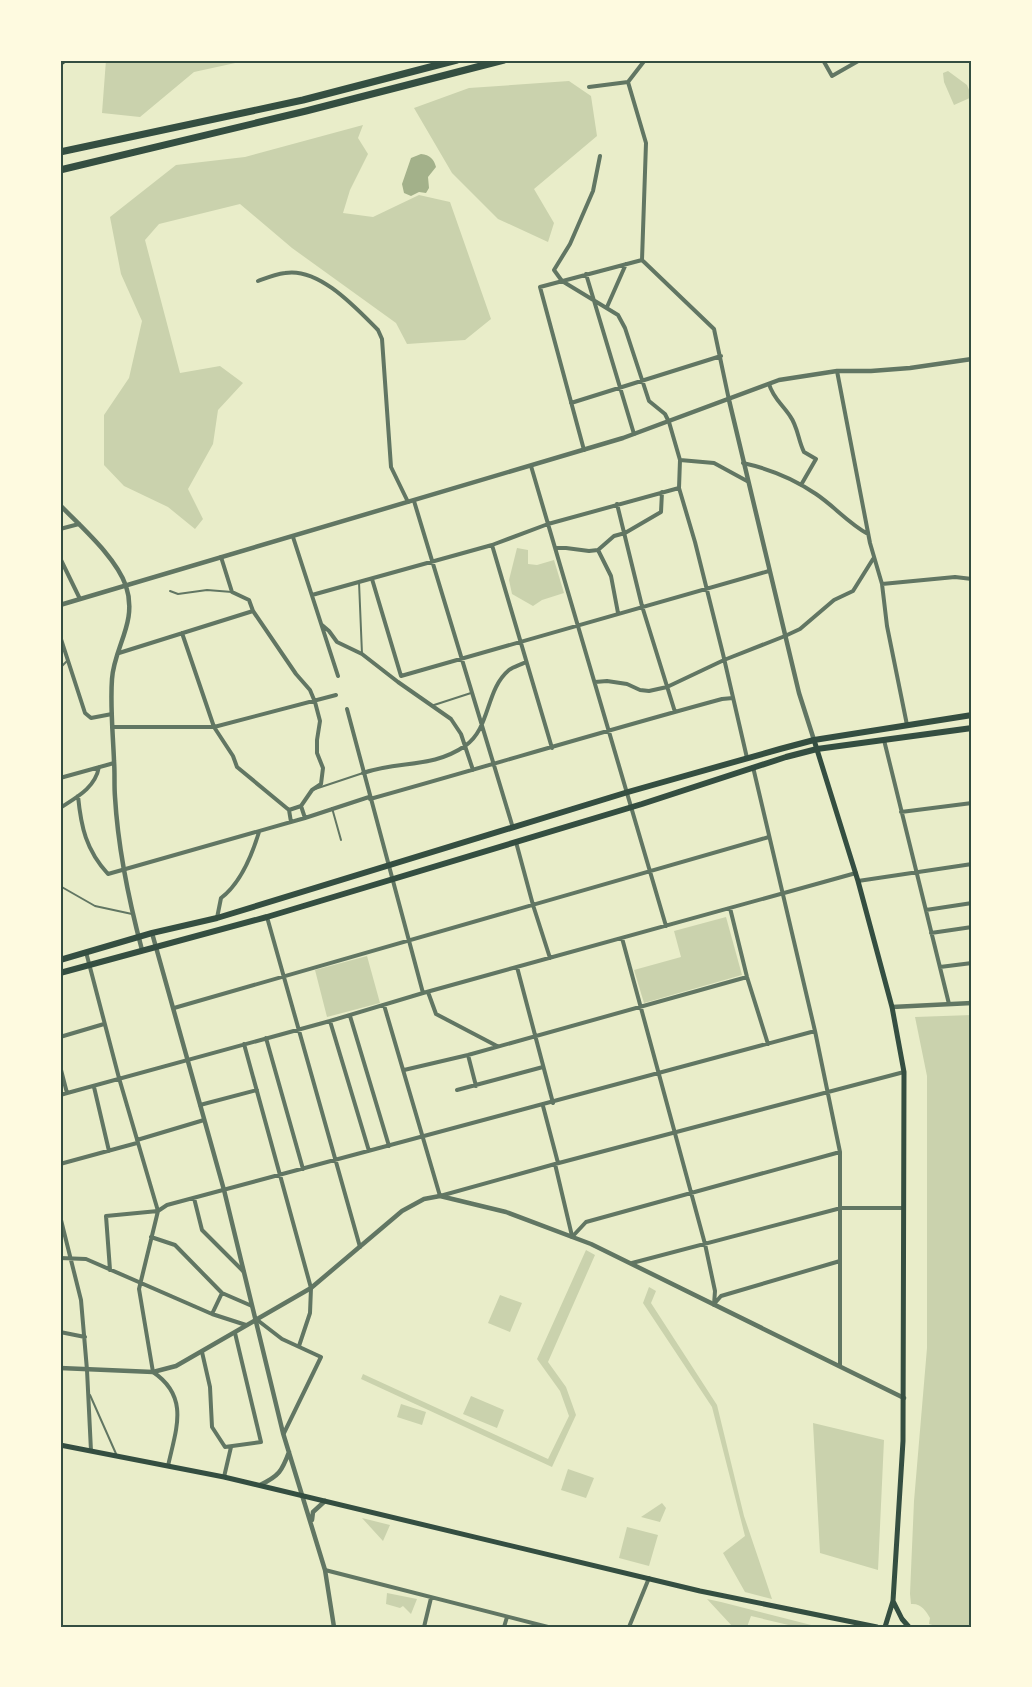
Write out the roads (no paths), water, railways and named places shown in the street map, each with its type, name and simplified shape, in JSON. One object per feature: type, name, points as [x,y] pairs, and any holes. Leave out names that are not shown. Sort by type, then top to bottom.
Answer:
[{"type":"highway","points":[[62,152],[303,100],[457,60]]},
{"type":"highway","points":[[64,170],[504,60]]},
{"type":"main road","points":[[60,63],[64,60]]},
{"type":"main road","points":[[60,960],[152,933],[217,918],[388,865],[814,740],[972,715]]},
{"type":"main road","points":[[60,973],[267,918],[632,807],[753,766],[817,749],[972,728]]},
{"type":"main road","points":[[856,733],[858,744]]},
{"type":"main road","points":[[814,740],[856,873],[892,1007],[904,1072],[904,1398],[893,1600],[885,1627]]},
{"type":"main road","points":[[761,764],[777,753],[777,750]]},
{"type":"main road","points":[[60,1445],[260,1485],[700,1591],[877,1627]]},
{"type":"main road","points":[[893,1600],[902,1619],[909,1627]]},
{"type":"street","points":[[589,87],[628,82],[645,60]]},
{"type":"street","points":[[823,60],[832,76],[860,60]]},
{"type":"street","points":[[628,82],[646,143],[642,260],[714,329],[742,463],[799,693],[814,740]]},
{"type":"street","points":[[600,156],[592,192],[570,244],[554,270],[562,281],[618,315],[625,328],[649,401],[665,414],[669,422],[680,460],[679,488],[747,758]]},
{"type":"street","points":[[584,450],[540,287],[642,260]]},
{"type":"street","points":[[607,308],[626,264]]},
{"type":"street","points":[[258,281],[285,273],[313,276],[378,330],[383,348],[392,467],[408,502]]},
{"type":"street","points":[[586,274],[634,434]]},
{"type":"street","points":[[571,403],[721,356]]},
{"type":"street","points":[[60,605],[584,450],[669,422],[779,380],[837,371],[910,368],[972,359]]},
{"type":"street","points":[[837,371],[868,534],[882,584],[887,626],[907,725]]},
{"type":"street","points":[[769,384],[772,393],[790,415],[804,452],[816,459],[801,485]]},
{"type":"street","points":[[680,460],[714,463],[747,481]]},
{"type":"street","points":[[742,463],[783,475],[817,494],[856,527],[868,534]]},
{"type":"street","points":[[531,466],[666,926]]},
{"type":"street","points":[[312,595],[492,545],[548,524],[679,488]]},
{"type":"street","points":[[555,548],[597,550],[614,536],[625,533],[661,512],[662,492]]},
{"type":"street","points":[[414,501],[492,765],[513,828]]},
{"type":"street","points":[[617,504],[642,606],[675,712]]},
{"type":"street","points":[[60,505],[115,565],[126,585],[130,604],[126,630],[112,676],[112,727],[115,798],[124,869],[142,950]]},
{"type":"street","points":[[60,529],[79,524]]},
{"type":"street","points":[[293,537],[338,676]]},
{"type":"street","points":[[492,545],[552,748]]},
{"type":"street","points":[[597,550],[611,576],[618,613]]},
{"type":"street","points":[[221,556],[232,592],[249,600],[253,611],[296,674],[310,690],[315,702],[320,721],[317,753],[323,768],[321,784],[312,790],[301,806],[289,810]]},
{"type":"street","points":[[60,558],[80,599]]},
{"type":"street","points":[[595,682],[627,684],[649,691],[667,687],[724,660],[785,636],[800,629],[834,600],[853,591],[874,558]]},
{"type":"street","points":[[372,579],[400,676],[769,571]]},
{"type":"street","points":[[882,584],[955,577],[972,579]]},
{"type":"street","points":[[119,654],[253,611]]},
{"type":"street","points":[[322,625],[337,642],[362,654],[430,706],[451,719],[461,734],[473,770]]},
{"type":"street","points":[[182,633],[214,727],[233,756],[237,767],[289,810],[291,822]]},
{"type":"street","points":[[60,636],[85,713],[91,718],[112,714]]},
{"type":"street","points":[[363,773],[402,763],[423,764],[441,759],[465,746],[482,726],[495,689],[502,678],[510,669],[525,662]]},
{"type":"street","points":[[112,727],[214,727],[336,695]]},
{"type":"street","points":[[78,796],[81,824],[96,861],[108,874],[291,822],[332,808],[492,765],[522,754],[552,748],[675,712],[733,698]]},
{"type":"street","points":[[347,709],[408,941],[426,992],[436,1014],[498,1047]]},
{"type":"street","points":[[884,740],[949,1004]]},
{"type":"street","points":[[60,778],[114,763]]},
{"type":"street","points":[[753,766],[815,1031],[840,1152],[840,1365]]},
{"type":"street","points":[[60,808],[78,796],[97,778],[99,767]]},
{"type":"street","points":[[901,812],[972,802]]},
{"type":"street","points":[[301,806],[304,818]]},
{"type":"street","points":[[217,918],[221,898],[231,890],[254,849],[259,831]]},
{"type":"street","points":[[174,1008],[769,837]]},
{"type":"street","points":[[516,842],[550,957]]},
{"type":"street","points":[[858,881],[972,864]]},
{"type":"street","points":[[60,1095],[350,1016],[426,992],[856,873]]},
{"type":"street","points":[[926,910],[972,903]]},
{"type":"street","points":[[730,908],[747,977],[768,1044]]},
{"type":"street","points":[[267,918],[360,1248]]},
{"type":"street","points":[[931,933],[972,927]]},
{"type":"street","points":[[152,933],[224,1190],[283,1433],[325,1570],[334,1627]]},
{"type":"street","points":[[622,938],[705,1244],[715,1291],[714,1305]]},
{"type":"street","points":[[86,952],[119,1078],[158,1211],[139,1289],[153,1372],[163,1378],[178,1405],[178,1419],[168,1466]]},
{"type":"street","points":[[940,967],[972,963]]},
{"type":"street","points":[[517,967],[553,1103]]},
{"type":"street","points":[[404,1071],[747,977]]},
{"type":"street","points":[[892,1007],[972,1003]]},
{"type":"street","points":[[384,1005],[440,1196]]},
{"type":"street","points":[[350,1016],[388,1146]]},
{"type":"street","points":[[330,1021],[369,1151]]},
{"type":"street","points":[[60,1037],[104,1024]]},
{"type":"street","points":[[110,1270],[106,1216],[158,1211],[167,1205],[543,1106],[659,1072],[815,1031]]},
{"type":"street","points":[[266,1038],[303,1169]]},
{"type":"street","points":[[244,1044],[311,1287],[310,1313],[298,1346]]},
{"type":"street","points":[[468,1055],[476,1086]]},
{"type":"street","points":[[60,1066],[67,1093]]},
{"type":"street","points":[[457,1090],[543,1067]]},
{"type":"street","points":[[60,1368],[153,1372],[176,1366],[311,1287],[402,1211],[424,1199],[904,1072]]},
{"type":"street","points":[[94,1087],[109,1151]]},
{"type":"street","points":[[200,1105],[257,1090]]},
{"type":"street","points":[[543,1106],[572,1237]]},
{"type":"street","points":[[60,1164],[109,1151],[204,1120]]},
{"type":"street","points":[[572,1237],[586,1222],[840,1152]]},
{"type":"street","points":[[440,1196],[506,1212],[632,1263],[904,1398]]},
{"type":"street","points":[[194,1198],[202,1230],[245,1274]]},
{"type":"street","points":[[632,1263],[841,1208],[905,1208]]},
{"type":"street","points":[[60,1216],[81,1300],[91,1451]]},
{"type":"street","points":[[151,1237],[175,1245],[222,1293],[252,1306]]},
{"type":"street","points":[[60,1258],[86,1259],[212,1314],[246,1325]]},
{"type":"street","points":[[714,1305],[721,1296],[840,1261]]},
{"type":"street","points":[[212,1314],[222,1293]]},
{"type":"street","points":[[255,1319],[282,1339],[321,1357],[283,1433]]},
{"type":"street","points":[[60,1332],[85,1337]]},
{"type":"street","points":[[202,1352],[210,1388],[212,1426],[225,1447],[261,1442],[235,1333]]},
{"type":"street","points":[[224,1477],[231,1446]]},
{"type":"street","points":[[260,1485],[274,1479],[283,1469],[289,1452]]},
{"type":"street","points":[[311,1523],[314,1512],[326,1501]]},
{"type":"street","points":[[325,1570],[548,1627]]},
{"type":"street","points":[[629,1627],[649,1578]]},
{"type":"street","points":[[424,1627],[431,1598]]},
{"type":"street","points":[[504,1627],[507,1617]]},
{"type":"lane","points":[[359,582],[362,654]]},
{"type":"lane","points":[[170,591],[178,594],[207,590],[232,592]]},
{"type":"lane","points":[[60,668],[68,660]]},
{"type":"lane","points":[[430,706],[471,693]]},
{"type":"lane","points":[[312,790],[363,773]]},
{"type":"lane","points":[[332,808],[341,840]]},
{"type":"lane","points":[[60,886],[95,906],[133,915]]},
{"type":"lane","points":[[88,1392],[117,1456]]}]
